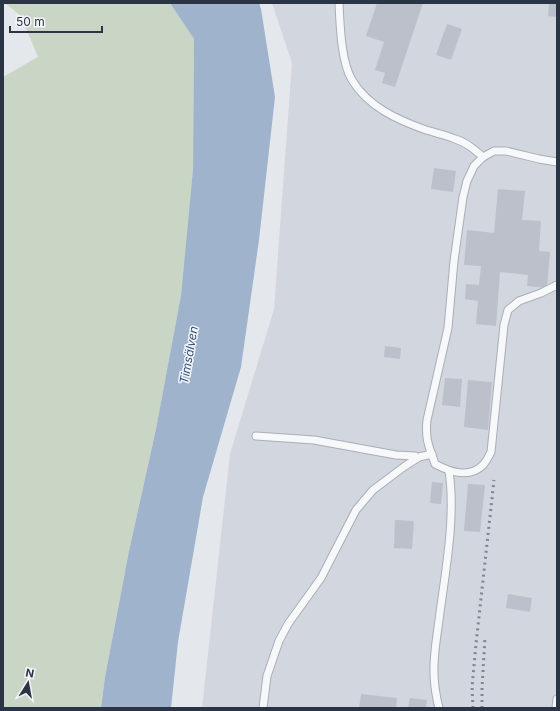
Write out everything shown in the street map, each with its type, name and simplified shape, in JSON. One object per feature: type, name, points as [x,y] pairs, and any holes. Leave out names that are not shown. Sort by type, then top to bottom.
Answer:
[{"type":"lane","points":[[338,3],[343,55],[351,80],[366,98],[387,113],[411,124],[456,139],[470,146],[483,157]]},
{"type":"lane","points":[[557,162],[506,151],[494,151],[483,157],[474,166],[467,181],[463,197],[454,261],[448,328],[427,420],[427,442],[435,464],[449,471],[468,474],[483,466],[491,452],[504,325],[508,310],[519,301],[557,285]]},
{"type":"lane","points":[[256,436],[314,440],[396,455],[415,456],[418,458]]},
{"type":"lane","points":[[263,708],[267,676],[280,641],[288,624],[321,578],[356,510],[373,490],[418,458],[432,454]]},
{"type":"lane","points":[[439,708],[434,669],[450,520],[452,490],[449,471]]},
{"type":"lane","points":[[556,708],[557,699]]},
{"type":"shaded area","points":[[272,3],[557,3],[557,708],[202,708],[230,454],[274,309],[292,63]]},
{"type":"green space","points":[[5,3],[170,3],[194,39],[193,169],[181,295],[156,429],[129,551],[105,677],[101,708],[3,708],[3,77],[38,57],[21,16]]},
{"type":"water","name":"Timsälven","points":[[170,3],[259,3],[275,97],[259,240],[241,367],[203,497],[178,642],[171,708],[101,708],[105,677],[129,551],[156,429],[181,295],[193,169],[194,39]]},
{"type":"building","points":[[377,3],[423,3],[395,87],[382,83],[385,73],[375,70],[384,42],[366,36]]},
{"type":"building","points":[[549,3],[557,3],[557,17],[548,16]]},
{"type":"building","points":[[447,24],[462,29],[451,60],[436,55]]},
{"type":"building","points":[[434,168],[456,171],[453,192],[431,189]]},
{"type":"building","points":[[498,189],[525,191],[522,220],[541,221],[539,251],[550,252],[547,288],[527,286],[528,275],[500,272],[496,326],[476,324],[478,301],[465,299],[466,284],[479,285],[481,266],[464,265],[467,230],[494,233]]},
{"type":"building","points":[[385,346],[401,348],[400,359],[384,357]]},
{"type":"building","points":[[445,378],[462,379],[460,407],[442,405]]},
{"type":"building","points":[[468,380],[492,382],[488,430],[464,427]]},
{"type":"building","points":[[432,482],[443,483],[441,504],[430,503]]},
{"type":"building","points":[[468,484],[485,485],[480,532],[464,531]]},
{"type":"building","points":[[395,520],[414,521],[412,549],[394,548]]},
{"type":"building","points":[[508,594],[532,598],[530,612],[506,608]]},
{"type":"building","points":[[361,694],[397,698],[396,708],[359,708]]},
{"type":"building","points":[[410,698],[427,700],[426,708],[408,708]]},
{"type":"railway","points":[[473,708],[472,687],[494,480]]},
{"type":"railway","points":[[482,708],[485,637]]}]
